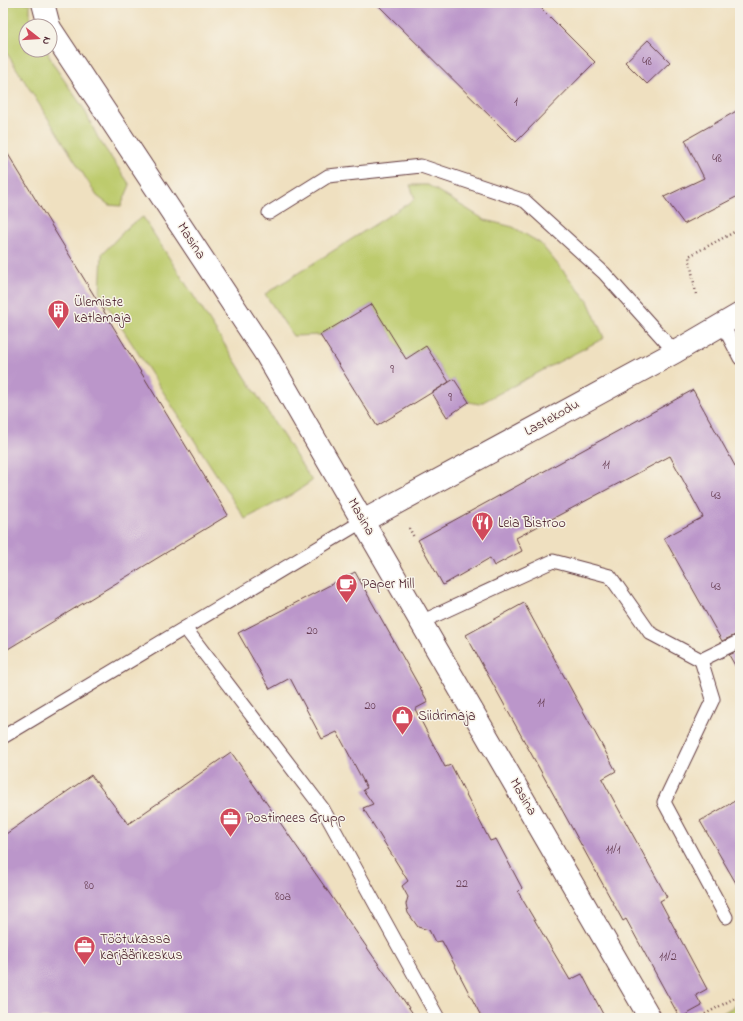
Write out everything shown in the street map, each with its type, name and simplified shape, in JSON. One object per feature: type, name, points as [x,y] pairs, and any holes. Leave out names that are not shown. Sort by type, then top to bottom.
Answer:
[{"type":"street","name":"Masina","points":[[43,3],[47,18]]},
{"type":"street","name":"Masina","points":[[58,41],[267,356],[650,1018]]},
{"type":"street","name":"Lastekodu","points":[[363,521],[675,352],[731,320]]},
{"type":"lane","points":[[270,213],[328,176],[420,166],[517,198],[525,201],[604,273],[675,352]]},
{"type":"lane","points":[[731,320],[740,358]]},
{"type":"lane","points":[[3,738],[363,521]]},
{"type":"lane","points":[[422,622],[553,561],[610,576],[650,633],[702,660],[713,699],[664,802],[726,918]]},
{"type":"lane","points":[[185,628],[323,809],[438,1018]]},
{"type":"lane","points":[[702,660],[740,641]]},
{"type":"path","points":[[696,294],[688,256],[740,229]]},
{"type":"path","points":[[698,1018],[739,995]]},
{"type":"green space","points":[[3,3],[30,3],[31,18],[18,18],[18,58],[50,58],[84,109],[98,138],[130,185],[121,206],[109,205],[97,196],[3,47]]},
{"type":"green space","points":[[410,185],[428,185],[485,220],[513,227],[540,243],[588,301],[604,338],[479,404],[469,402],[454,379],[449,382],[426,346],[406,359],[372,304],[320,335],[293,336],[265,294],[415,199]]},
{"type":"green space","points":[[143,217],[312,481],[291,495],[245,519],[100,294],[102,254],[129,226]]},
{"type":"green space","points":[[740,1003],[740,1014],[732,1018],[714,1018]]},
{"type":"building","points":[[376,3],[536,3],[595,62],[516,142]]},
{"type":"building","points":[[648,40],[670,62],[647,84],[625,62]]},
{"type":"building","points":[[740,109],[740,195],[684,224],[664,197],[704,178],[685,140]]},
{"type":"building","name":"Ülemiste katlamaja","points":[[3,146],[228,515],[3,652]]},
{"type":"building","points":[[372,304],[406,359],[426,346],[449,382],[377,426],[320,335]]},
{"type":"building","points":[[454,379],[469,402],[447,417],[432,393]]},
{"type":"building","points":[[693,390],[740,475],[740,633],[722,641],[664,538],[703,517],[670,456],[516,538],[522,551],[494,566],[490,558],[443,585],[418,540]]},
{"type":"building","points":[[355,572],[428,702],[415,709],[445,767],[451,765],[490,841],[496,839],[522,888],[518,892],[570,980],[582,974],[605,1018],[482,1018],[442,941],[435,942],[429,930],[418,927],[408,913],[406,904],[408,897],[402,886],[408,881],[363,808],[373,804],[363,790],[367,788],[337,732],[322,739],[290,678],[270,689],[238,633]]},
{"type":"building","points":[[524,603],[616,771],[602,779],[667,897],[660,901],[707,989],[696,995],[702,1006],[680,1018],[626,919],[623,921],[466,635]]},
{"type":"building","points":[[740,650],[740,674],[729,655]]},
{"type":"building","points":[[231,752],[416,1018],[3,1018],[3,836],[91,775],[128,824]]},
{"type":"building","points":[[740,798],[740,890],[700,821]]},
{"type":"place","name":"Ülemiste katlamaja","points":[[59,330]]},
{"type":"place","name":"Leia Bistroo","points":[[483,542]]},
{"type":"place","name":"Paper Mill","points":[[347,604]]},
{"type":"place","name":"Siidrimaja","points":[[403,736]]},
{"type":"place","name":"Postimees Grupp","points":[[231,838]]},
{"type":"place","name":"Töötukassa karjäärikeskus","points":[[85,966]]}]
